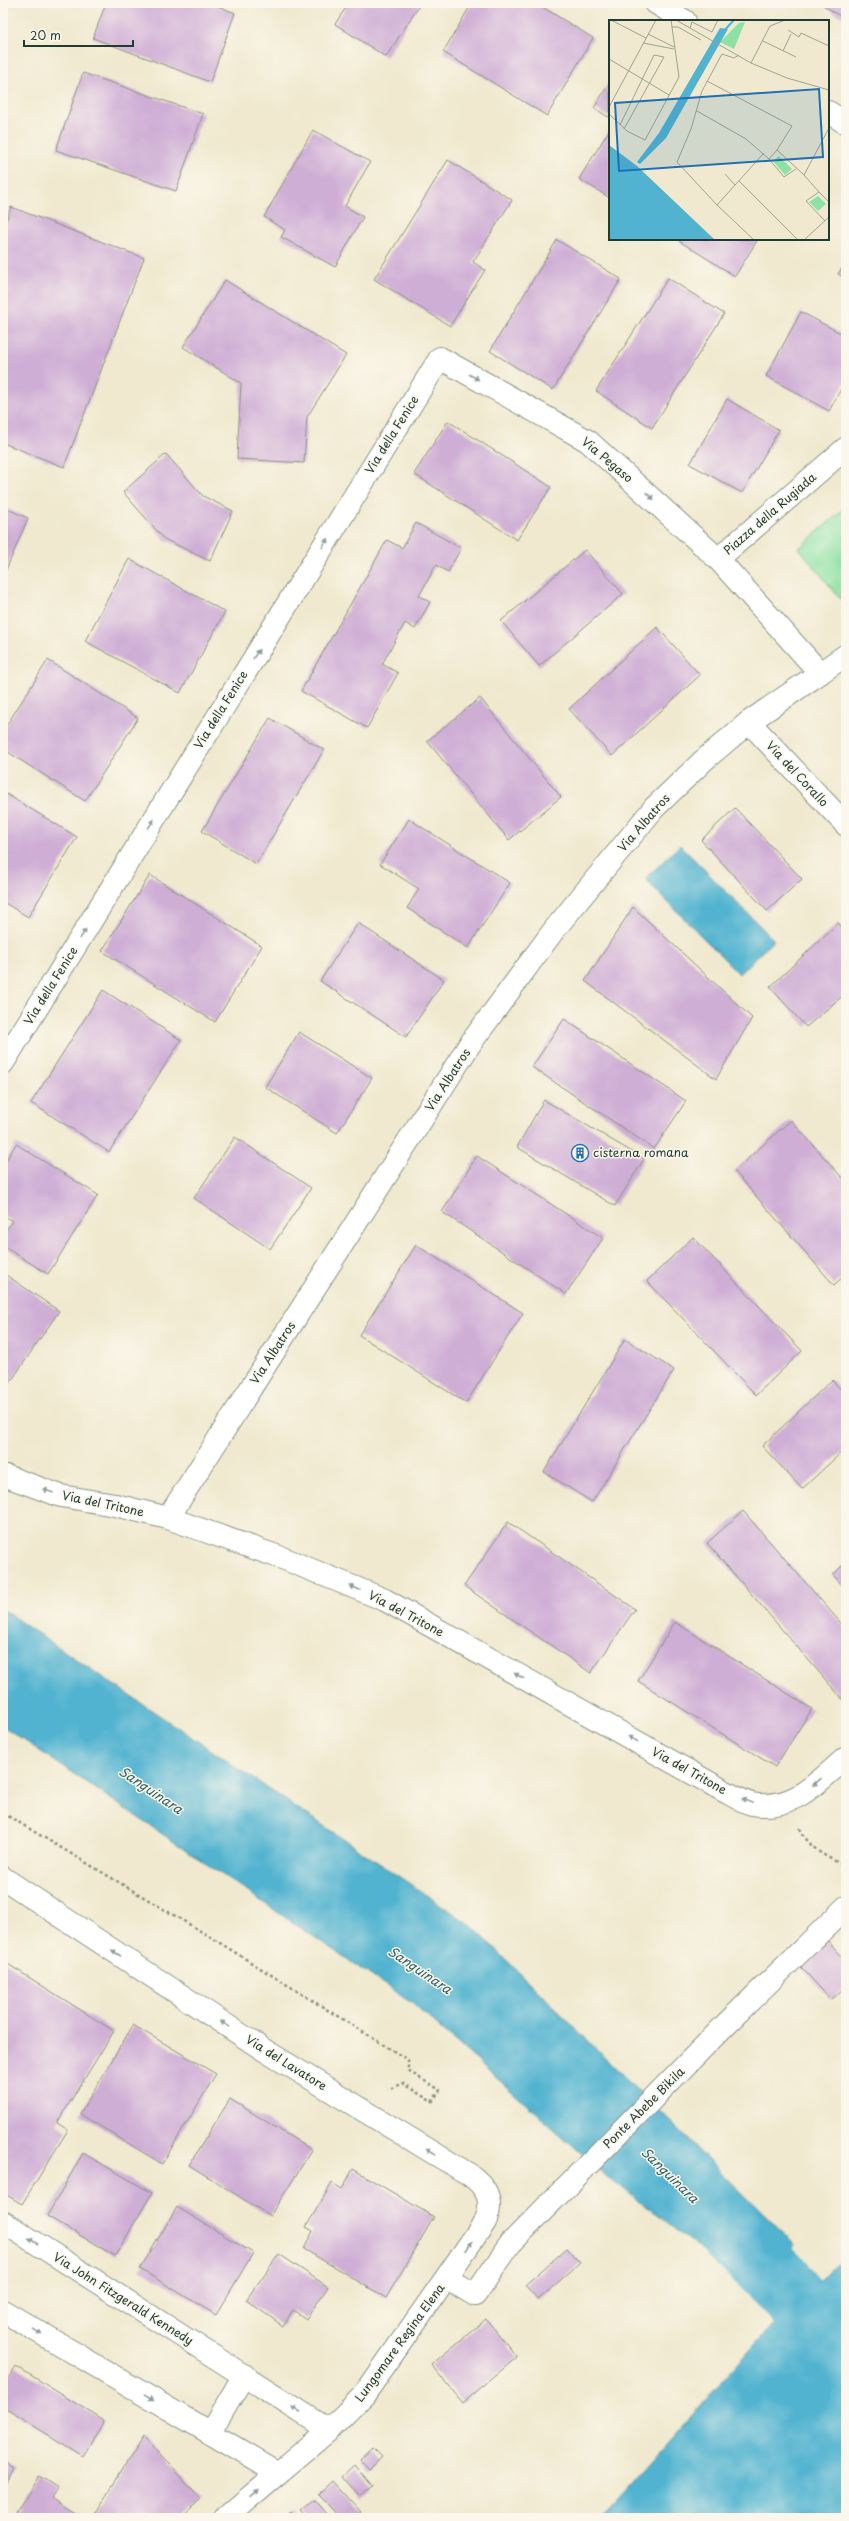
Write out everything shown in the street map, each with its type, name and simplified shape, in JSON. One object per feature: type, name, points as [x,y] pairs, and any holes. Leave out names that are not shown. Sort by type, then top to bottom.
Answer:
[{"type":"street","points":[[656,3],[682,20]]},
{"type":"street","points":[[829,113],[846,124]]},
{"type":"street","name":"Via Pegaso","points":[[440,358],[588,441],[718,559]]},
{"type":"street","name":"Via della Fenice","points":[[3,1063],[440,358]]},
{"type":"street","name":"Piazza della Rugiada","points":[[820,673],[718,559],[846,448]]},
{"type":"street","points":[[820,673],[846,656]]},
{"type":"street","name":"Via Albatros","points":[[168,1518],[470,1044],[544,942],[654,808],[704,760],[749,722],[820,673]]},
{"type":"street","name":"Via del Corallo","points":[[749,722],[846,825]]},
{"type":"street","name":"Via del Tritone","points":[[3,1475],[61,1496],[115,1505],[168,1518],[285,1559],[385,1600],[751,1804],[785,1803]]},
{"type":"street","points":[[785,1803],[807,1791],[846,1758]]},
{"type":"street","name":"Via del Lavatore","points":[[3,1878],[264,2050],[480,2182],[488,2195],[490,2208],[485,2222],[447,2278]]},
{"type":"street","name":"Ponte Abebe Bikila","points":[[447,2278],[475,2295],[511,2243],[726,2024],[846,1907]]},
{"type":"street","name":"Via John Fitzgerald Kennedy","points":[[3,2222],[329,2430]]},
{"type":"street","name":"Lungomare Regina Elena","points":[[225,2518],[329,2430],[364,2395],[447,2278]]},
{"type":"street","points":[[3,2311],[278,2473]]},
{"type":"street","points":[[210,2433],[244,2375]]},
{"type":"path","points":[[785,1803],[805,1840],[820,1854],[846,1866]]},
{"type":"path","points":[[3,1813],[207,1935],[408,2060],[408,2071],[440,2090],[432,2102],[402,2084],[389,2089],[371,2115]]},
{"type":"green space","points":[[846,507],[846,606],[799,548]]},
{"type":"water","points":[[680,845],[774,940],[739,974],[645,879]]},
{"type":"water","points":[[3,1610],[471,1925],[794,2244],[781,2266],[754,2292],[606,2175],[413,2004],[3,1726]]},
{"type":"water","points":[[846,2257],[846,2518],[600,2518],[795,2300]]},
{"type":"building","points":[[106,3],[210,3],[235,13],[210,82],[93,38]]},
{"type":"building","points":[[349,3],[421,3],[386,57],[335,24]]},
{"type":"building","points":[[472,3],[536,3],[593,38],[547,116],[443,52]]},
{"type":"building","points":[[820,3],[846,3],[846,20]]},
{"type":"building","points":[[83,73],[203,114],[176,191],[56,150]]},
{"type":"building","points":[[609,84],[609,117],[594,108]]},
{"type":"building","points":[[313,130],[370,162],[345,206],[363,217],[335,267],[281,237],[285,230],[264,217]]},
{"type":"building","points":[[609,131],[609,197],[579,179]]},
{"type":"building","points":[[448,160],[512,200],[473,262],[485,270],[450,326],[374,279]]},
{"type":"building","points":[[11,207],[144,258],[64,467],[3,443],[3,229]]},
{"type":"building","points":[[557,240],[621,279],[553,390],[490,351]]},
{"type":"building","points":[[680,240],[757,240],[735,276]]},
{"type":"building","points":[[846,262],[846,279],[838,274]]},
{"type":"building","points":[[668,278],[724,314],[652,428],[596,391]]},
{"type":"building","points":[[225,280],[346,355],[307,417],[304,463],[237,459],[241,383],[183,347]]},
{"type":"building","points":[[801,312],[846,336],[846,380],[829,411],[766,376]]},
{"type":"building","points":[[727,399],[779,430],[742,493],[690,464]]},
{"type":"building","points":[[448,421],[551,487],[517,540],[414,474]]},
{"type":"building","points":[[166,454],[203,496],[233,511],[210,561],[164,539],[123,492]]},
{"type":"building","points":[[3,507],[28,518],[3,577]]},
{"type":"building","points":[[416,523],[461,548],[448,572],[436,565],[419,596],[430,602],[415,629],[405,623],[382,664],[398,673],[367,728],[301,691],[387,540],[402,548]]},
{"type":"building","points":[[585,550],[623,594],[539,666],[501,621]]},
{"type":"building","points":[[129,559],[225,612],[180,693],[85,641]]},
{"type":"building","points":[[657,627],[700,675],[612,756],[569,709]]},
{"type":"building","points":[[48,660],[138,718],[85,801],[3,749],[3,731]]},
{"type":"building","points":[[480,698],[561,797],[509,840],[427,741]]},
{"type":"building","points":[[270,718],[324,750],[256,864],[202,831]]},
{"type":"building","points":[[846,742],[846,751],[842,746]]},
{"type":"building","points":[[3,792],[77,837],[28,917],[3,902]]},
{"type":"building","points":[[735,808],[802,879],[767,911],[701,840]]},
{"type":"building","points":[[409,819],[510,883],[468,948],[407,908],[419,889],[380,864]]},
{"type":"building","points":[[150,875],[262,946],[215,1022],[102,951]]},
{"type":"building","points":[[633,907],[752,1018],[716,1079],[585,981]]},
{"type":"building","points":[[358,923],[444,980],[406,1037],[320,981]]},
{"type":"building","points":[[838,923],[846,931],[846,993],[806,1027],[770,987]]},
{"type":"building","points":[[103,990],[181,1040],[109,1152],[31,1103]]},
{"type":"building","points":[[564,1019],[686,1101],[654,1149],[532,1067]]},
{"type":"building","points":[[299,1032],[372,1078],[337,1133],[265,1087]]},
{"type":"building","name":"cisterna romana","points":[[544,1100],[644,1159],[615,1206],[517,1147]]},
{"type":"building","points":[[791,1120],[846,1182],[846,1274],[834,1285],[734,1171]]},
{"type":"building","points":[[235,1137],[311,1188],[270,1249],[194,1198]]},
{"type":"building","points":[[16,1144],[98,1195],[48,1274],[3,1246],[3,1235],[12,1221],[3,1215],[3,1165]]},
{"type":"building","points":[[477,1156],[603,1238],[566,1294],[442,1212]]},
{"type":"building","points":[[693,1237],[802,1351],[756,1395],[647,1281]]},
{"type":"building","points":[[416,1245],[523,1313],[466,1403],[359,1335]]},
{"type":"building","points":[[3,1273],[59,1311],[3,1393]]},
{"type":"building","points":[[625,1339],[674,1370],[592,1502],[544,1472]]},
{"type":"building","points":[[832,1380],[846,1395],[846,1448],[802,1489],[762,1446]]},
{"type":"building","points":[[743,1511],[846,1629],[846,1699],[844,1701],[707,1543]]},
{"type":"building","points":[[508,1522],[635,1609],[591,1673],[464,1586]]},
{"type":"building","points":[[846,1562],[846,1589],[833,1575]]},
{"type":"building","points":[[675,1622],[812,1709],[775,1767],[638,1681]]},
{"type":"building","points":[[846,1924],[846,1933],[842,1928]]},
{"type":"building","points":[[828,1941],[846,1961],[846,1986],[831,2000],[800,1966]]},
{"type":"building","points":[[3,1961],[114,2031],[57,2123],[68,2130],[22,2204],[3,2193]]},
{"type":"building","points":[[133,2025],[216,2074],[162,2164],[80,2114]]},
{"type":"building","points":[[230,2099],[312,2150],[270,2216],[189,2165]]},
{"type":"building","points":[[83,2153],[152,2193],[115,2256],[47,2216]]},
{"type":"building","points":[[353,2169],[434,2217],[386,2298],[304,2249],[313,2231],[306,2227],[332,2183],[342,2189]]},
{"type":"building","points":[[177,2207],[253,2253],[216,2315],[140,2269]]},
{"type":"building","points":[[567,2248],[580,2263],[538,2300],[525,2285]]},
{"type":"building","points":[[279,2254],[328,2287],[306,2319],[293,2310],[283,2326],[246,2300]]},
{"type":"building","points":[[486,2319],[517,2357],[463,2403],[431,2365]]},
{"type":"building","points":[[16,2366],[104,2421],[83,2456],[3,2407],[3,2386]]},
{"type":"building","points":[[144,2436],[201,2500],[181,2518],[92,2518]]},
{"type":"building","points":[[373,2447],[382,2456],[369,2469],[360,2459]]},
{"type":"building","points":[[3,2461],[15,2468],[3,2487]]},
{"type":"building","points":[[354,2465],[372,2487],[360,2497],[342,2476]]},
{"type":"building","points":[[39,2476],[58,2488],[52,2498],[84,2518],[13,2518]]},
{"type":"building","points":[[332,2481],[361,2513],[355,2518],[340,2518],[318,2494]]},
{"type":"building","points":[[314,2500],[330,2518],[306,2518],[300,2512]]},
{"type":"building","points":[[291,2513],[295,2518],[286,2518]]},
{"type":"waterway","name":"Sanguinara","points":[[708,2212],[776,2277],[795,2300]]},
{"type":"place","name":"cisterna romana","points":[[580,1153]]}]
